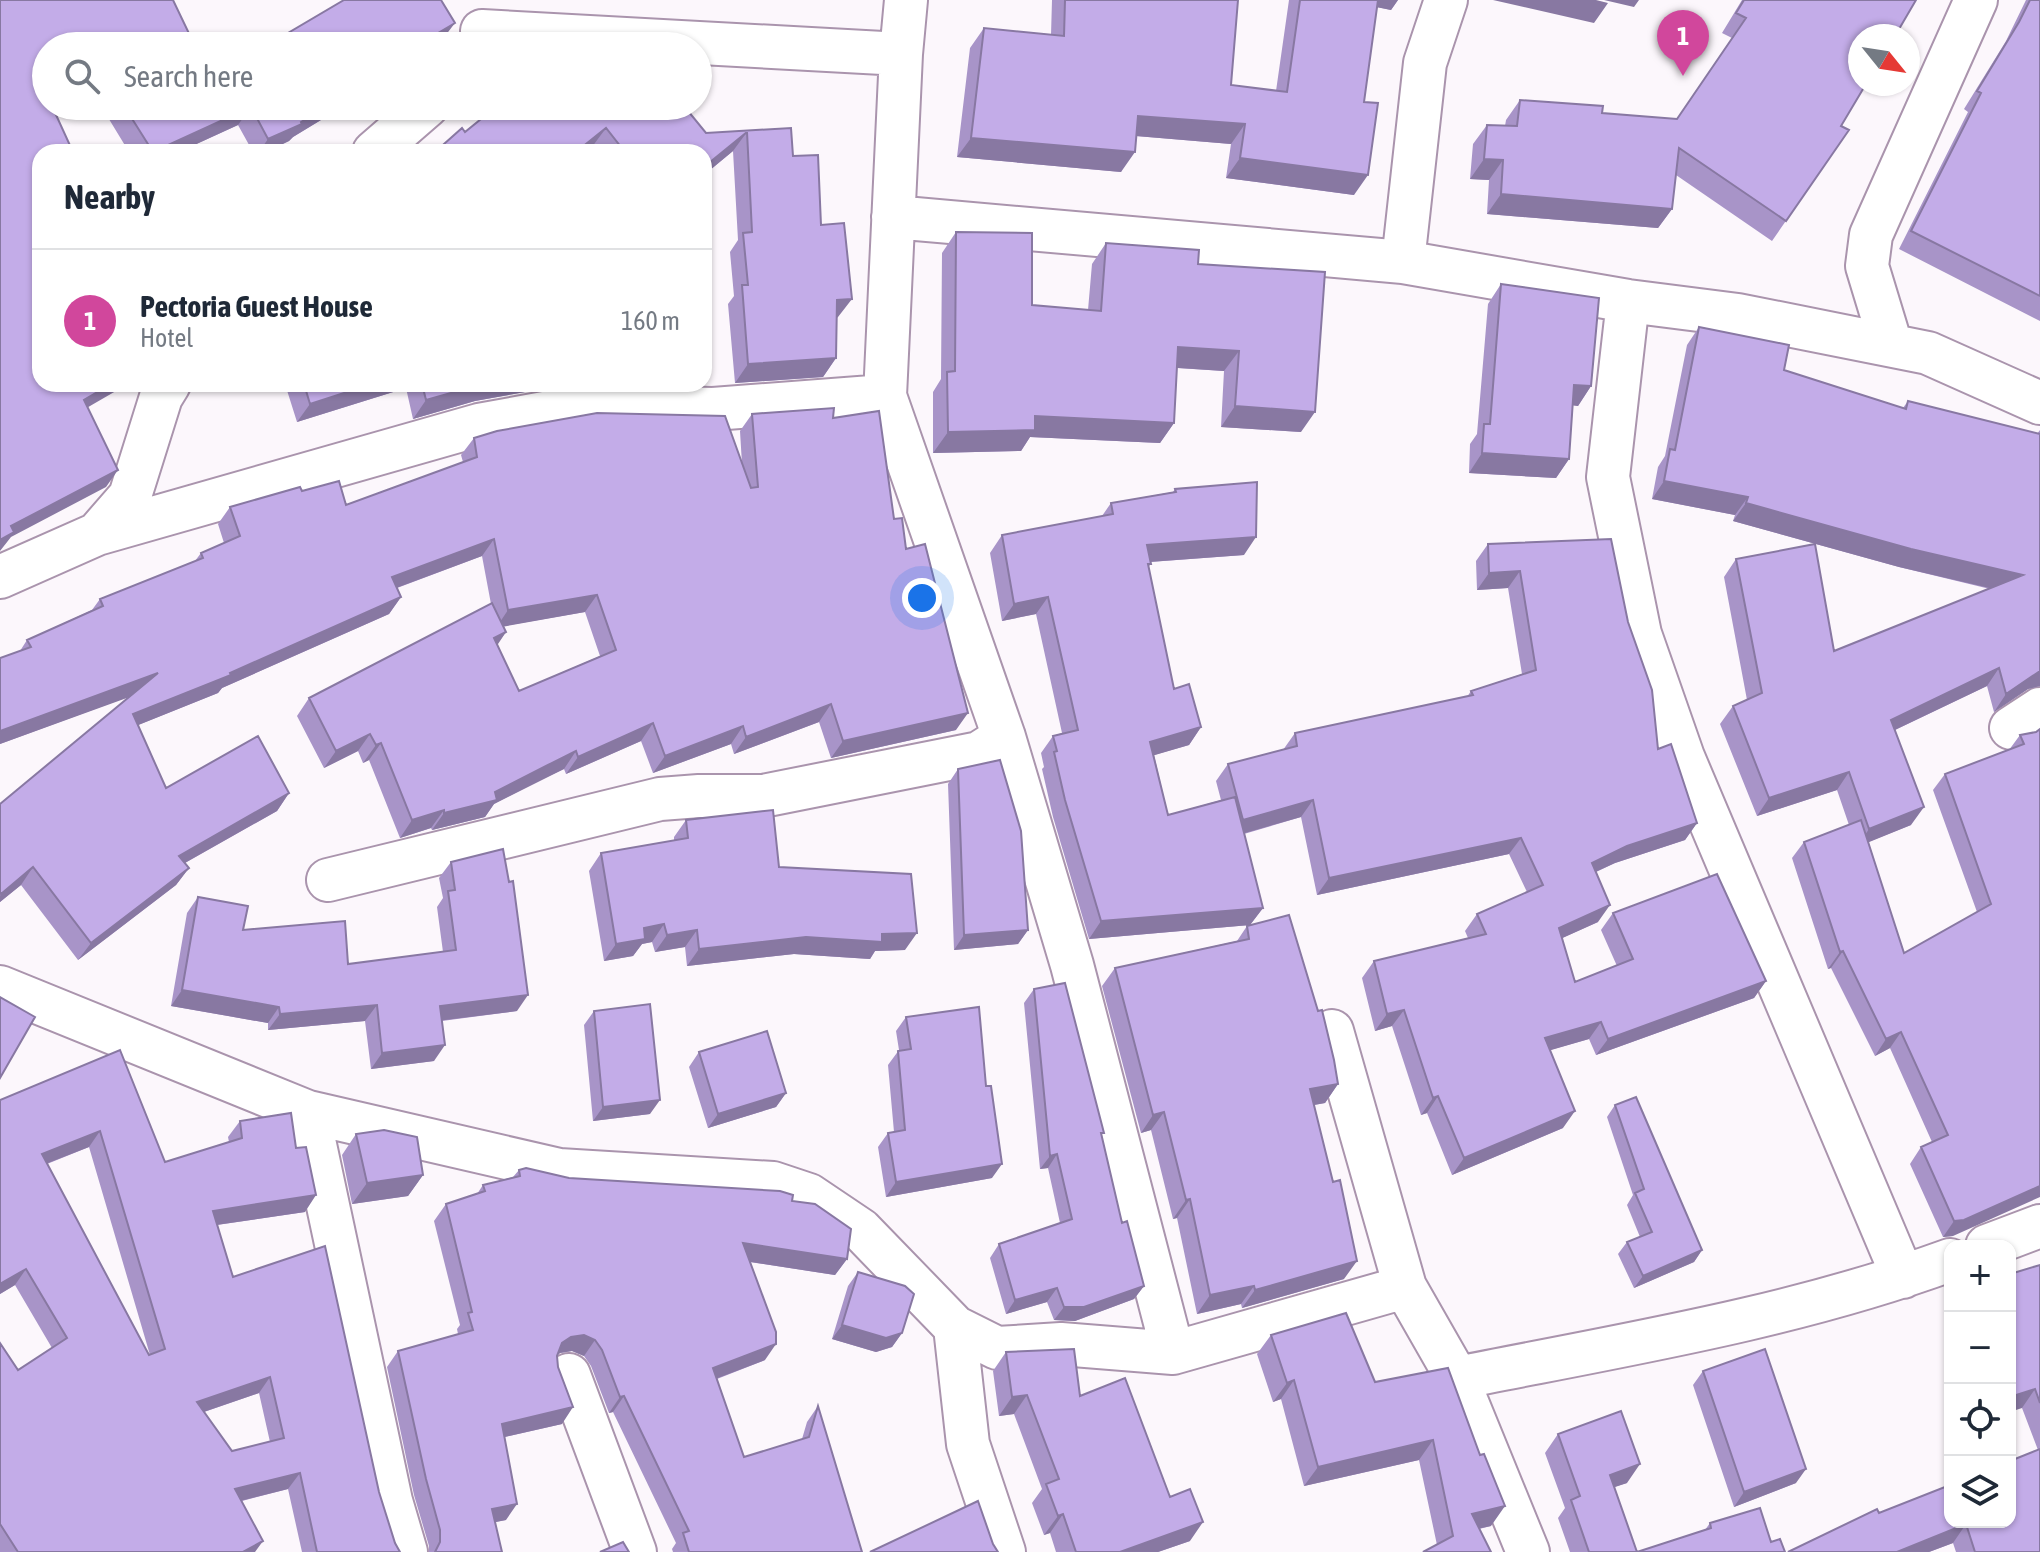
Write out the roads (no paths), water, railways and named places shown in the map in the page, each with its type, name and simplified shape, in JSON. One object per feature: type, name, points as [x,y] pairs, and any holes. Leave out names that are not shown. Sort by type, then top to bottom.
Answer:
[{"type":"street","points":[[906,0],[885,396],[1004,737],[1072,965],[1173,1353]]},
{"type":"street","points":[[1403,262],[1425,63],[1446,0]]},
{"type":"street","points":[[1891,345],[1867,266],[1871,235],[1976,0]]},
{"type":"street","points":[[480,26],[570,32]]},
{"type":"street","points":[[712,41],[901,54]]},
{"type":"street","points":[[383,144],[411,120]]},
{"type":"street","points":[[893,217],[1403,262],[1628,301],[1738,315],[1928,353],[2040,403]]},
{"type":"street","points":[[1628,301],[1608,477],[1640,634],[1683,757],[1903,1277]]},
{"type":"street","points":[[97,534],[130,496],[164,392]]},
{"type":"street","points":[[0,577],[97,534],[479,425],[583,406],[713,409],[885,396]]},
{"type":"street","points":[[328,880],[660,799],[763,796],[979,753],[1004,737]]},
{"type":"street","points":[[0,987],[308,1112],[559,1170],[773,1183],[809,1195],[861,1230],[955,1327],[997,1348],[1061,1344],[1173,1353],[1405,1287]]},
{"type":"street","points":[[1332,1031],[1405,1287],[1457,1378],[1528,1552]]},
{"type":"street","points":[[308,1112],[391,1501],[406,1552]]},
{"type":"street","points":[[2003,1240],[2040,1226]]},
{"type":"street","points":[[1457,1378],[1723,1326],[1903,1277],[1944,1262]]},
{"type":"street","points":[[955,1327],[968,1444],[1004,1552]]},
{"type":"street","points":[[569,1375],[635,1552]]},
{"type":"place","name":"Pectoria Guest House","points":[[1683,76]]}]
